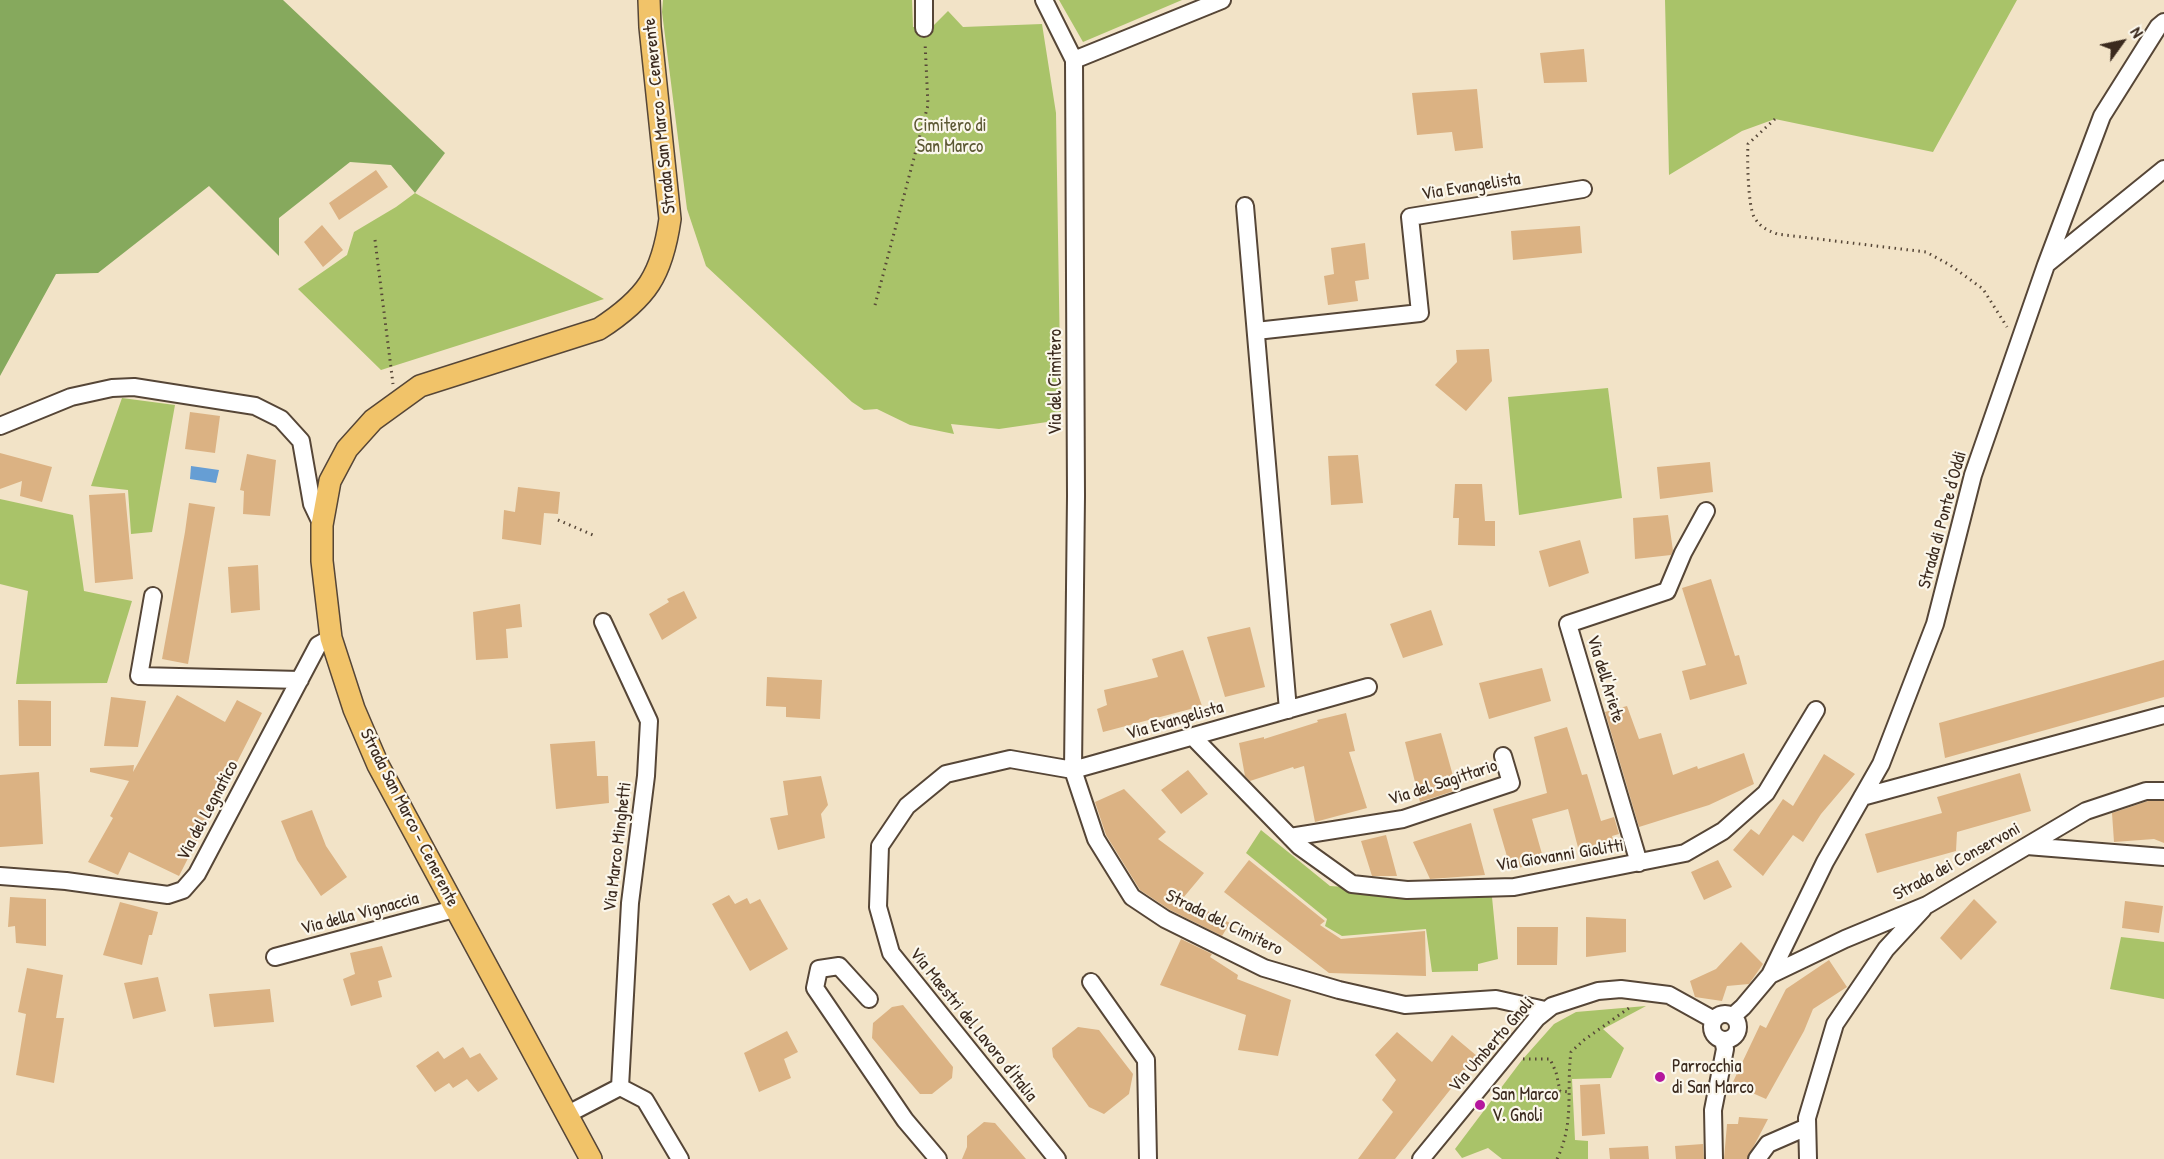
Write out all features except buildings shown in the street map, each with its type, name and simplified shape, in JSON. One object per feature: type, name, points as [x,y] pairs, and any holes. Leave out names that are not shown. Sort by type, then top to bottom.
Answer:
[{"type":"main road","name":"Strada San Marco - Cenerente","points":[[591,1159],[378,765],[354,709],[331,638],[322,561],[322,525],[330,481],[347,449],[373,420],[420,386],[599,329],[621,315],[640,297],[656,276],[666,247],[670,219],[649,0]]},
{"type":"street","points":[[924,0],[924,28]]},
{"type":"street","name":"Via del Cimitero","points":[[1044,0],[1074,60],[1076,496],[1073,770]]},
{"type":"street","points":[[1074,60],[1222,0]]},
{"type":"street","name":"Strada di Ponte d'Oddi","points":[[1733,1016],[1770,975],[1825,862],[1881,764],[1935,624],[1973,475],[2046,265],[2102,116],[2158,27],[2164,22]]},
{"type":"street","points":[[2046,265],[2164,169]]},
{"type":"street","name":"Via Evangelista","points":[[1256,332],[1420,313],[1410,217],[1583,189]]},
{"type":"street","points":[[1245,206],[1288,710]]},
{"type":"street","points":[[0,426],[71,397],[112,388],[134,387],[255,406],[281,419],[301,441],[312,504],[322,525]]},
{"type":"street","name":"Via dell'Ariete","points":[[1639,863],[1568,624],[1667,591],[1683,553],[1706,511]]},
{"type":"street","points":[[153,596],[139,676],[300,680]]},
{"type":"street","name":"Via Marco Minghetti","points":[[603,622],[649,721],[646,776],[630,903],[620,1087]]},
{"type":"street","name":"Via del Legnatico","points":[[0,876],[66,881],[168,895],[183,890],[197,874],[318,645],[331,638]]},
{"type":"street","name":"Via Evangelista","points":[[1073,770],[1368,687]]},
{"type":"street","name":"Via Giovanni Giolitti","points":[[1193,736],[1299,846],[1352,884],[1407,890],[1515,887],[1685,853],[1723,831],[1767,794],[1816,710]]},
{"type":"street","points":[[1862,798],[2164,715]]},
{"type":"street","name":"Via del Sagittario","points":[[1290,837],[1403,819],[1511,783],[1503,756]]},
{"type":"street","name":"Via Maestri del Lavoro d'Italia","points":[[1057,1159],[891,952],[878,907],[880,846],[907,806],[946,774],[1010,759],[1073,770]]},
{"type":"street","name":"Strada del Cimitero","points":[[1073,770],[1096,839],[1132,897],[1165,919],[1224,950],[1264,968],[1339,990],[1405,1005],[1496,999],[1545,1010]]},
{"type":"street","name":"Strada dei Conservoni","points":[[1770,975],[1845,939],[1927,905],[2086,812],[2146,791],[2164,791]]},
{"type":"street","points":[[2027,846],[2164,857]]},
{"type":"street","points":[[1808,1159],[1807,1119],[1836,1024],[1886,949],[1927,905]]},
{"type":"street","name":"Via della Vignaccia","points":[[275,957],[454,909]]},
{"type":"street","points":[[869,999],[839,966],[819,969],[815,988],[905,1120],[938,1159]]},
{"type":"street","points":[[1091,982],[1146,1060],[1148,1159]]},
{"type":"street","name":"Via Umberto Gnoli","points":[[1420,1159],[1545,1010],[1598,991],[1622,988],[1669,995],[1714,1020]]},
{"type":"street","points":[[1714,1159],[1713,1110],[1725,1049],[1723,1040],[1714,1034],[1712,1024],[1723,1014],[1733,1016],[1738,1029],[1733,1038],[1723,1040]]},
{"type":"street","points":[[566,1115],[620,1087],[645,1100],[680,1159]]},
{"type":"street","points":[[1757,1159],[1768,1144],[1807,1127]]},
{"type":"path","points":[[875,305],[928,105],[924,28]]},
{"type":"path","points":[[1775,119],[1748,144],[1747,159],[1753,215],[1762,228],[1777,234],[1926,252],[1950,265],[1983,290],[2019,345]]},
{"type":"path","points":[[375,240],[395,404]]},
{"type":"path","points":[[558,520],[592,535]]},
{"type":"path","points":[[1557,1159],[1564,1144],[1569,1123],[1571,1052],[1645,992]]},
{"type":"path","points":[[1522,1060],[1550,1059],[1556,1072],[1560,1091],[1569,1092]]},
{"type":"green space","points":[[0,0],[283,0],[445,153],[415,193],[391,165],[350,162],[279,218],[279,256],[209,186],[98,273],[56,274],[0,376]]},
{"type":"green space","name":"Cimitero di San Marco","points":[[663,0],[912,0],[913,27],[931,28],[948,11],[963,27],[1042,24],[1056,113],[1061,420],[999,429],[951,424],[954,434],[910,425],[877,409],[864,410],[852,402],[706,266],[687,209],[662,12]]},
{"type":"green space","points":[[1059,0],[1182,0],[1083,42]]},
{"type":"green space","points":[[1665,0],[2017,0],[1933,152],[1775,119],[1742,131],[1669,175]]},
{"type":"green space","points":[[415,193],[604,299],[381,370],[298,289],[347,255],[354,232]]},
{"type":"green space","points":[[1608,388],[1622,498],[1519,515],[1508,397]]},
{"type":"green space","points":[[122,398],[175,405],[152,532],[131,534],[128,490],[91,486]]},
{"type":"green space","points":[[0,499],[73,515],[84,591],[132,601],[107,683],[16,684],[28,591],[0,584]]},
{"type":"green space","points":[[1261,830],[1330,886],[1492,897],[1498,959],[1478,964],[1478,971],[1432,972],[1426,929],[1342,936],[1325,926],[1327,919],[1246,853]]},
{"type":"green space","points":[[2121,937],[2164,942],[2164,999],[2110,989]]},
{"type":"green space","points":[[1646,1006],[1603,1029],[1624,1048],[1611,1078],[1572,1079],[1575,1140],[1588,1141],[1588,1159],[1502,1159],[1488,1148],[1462,1158],[1455,1149],[1522,1060],[1554,1024],[1576,1012]]},
{"type":"water","points":[[191,466],[219,470],[216,483],[190,479]]},
{"type":"place","name":"Parrocchia di San Marco","points":[[1660,1077]]},
{"type":"place","name":"San Marco V. Gnoli","points":[[1480,1105]]}]
